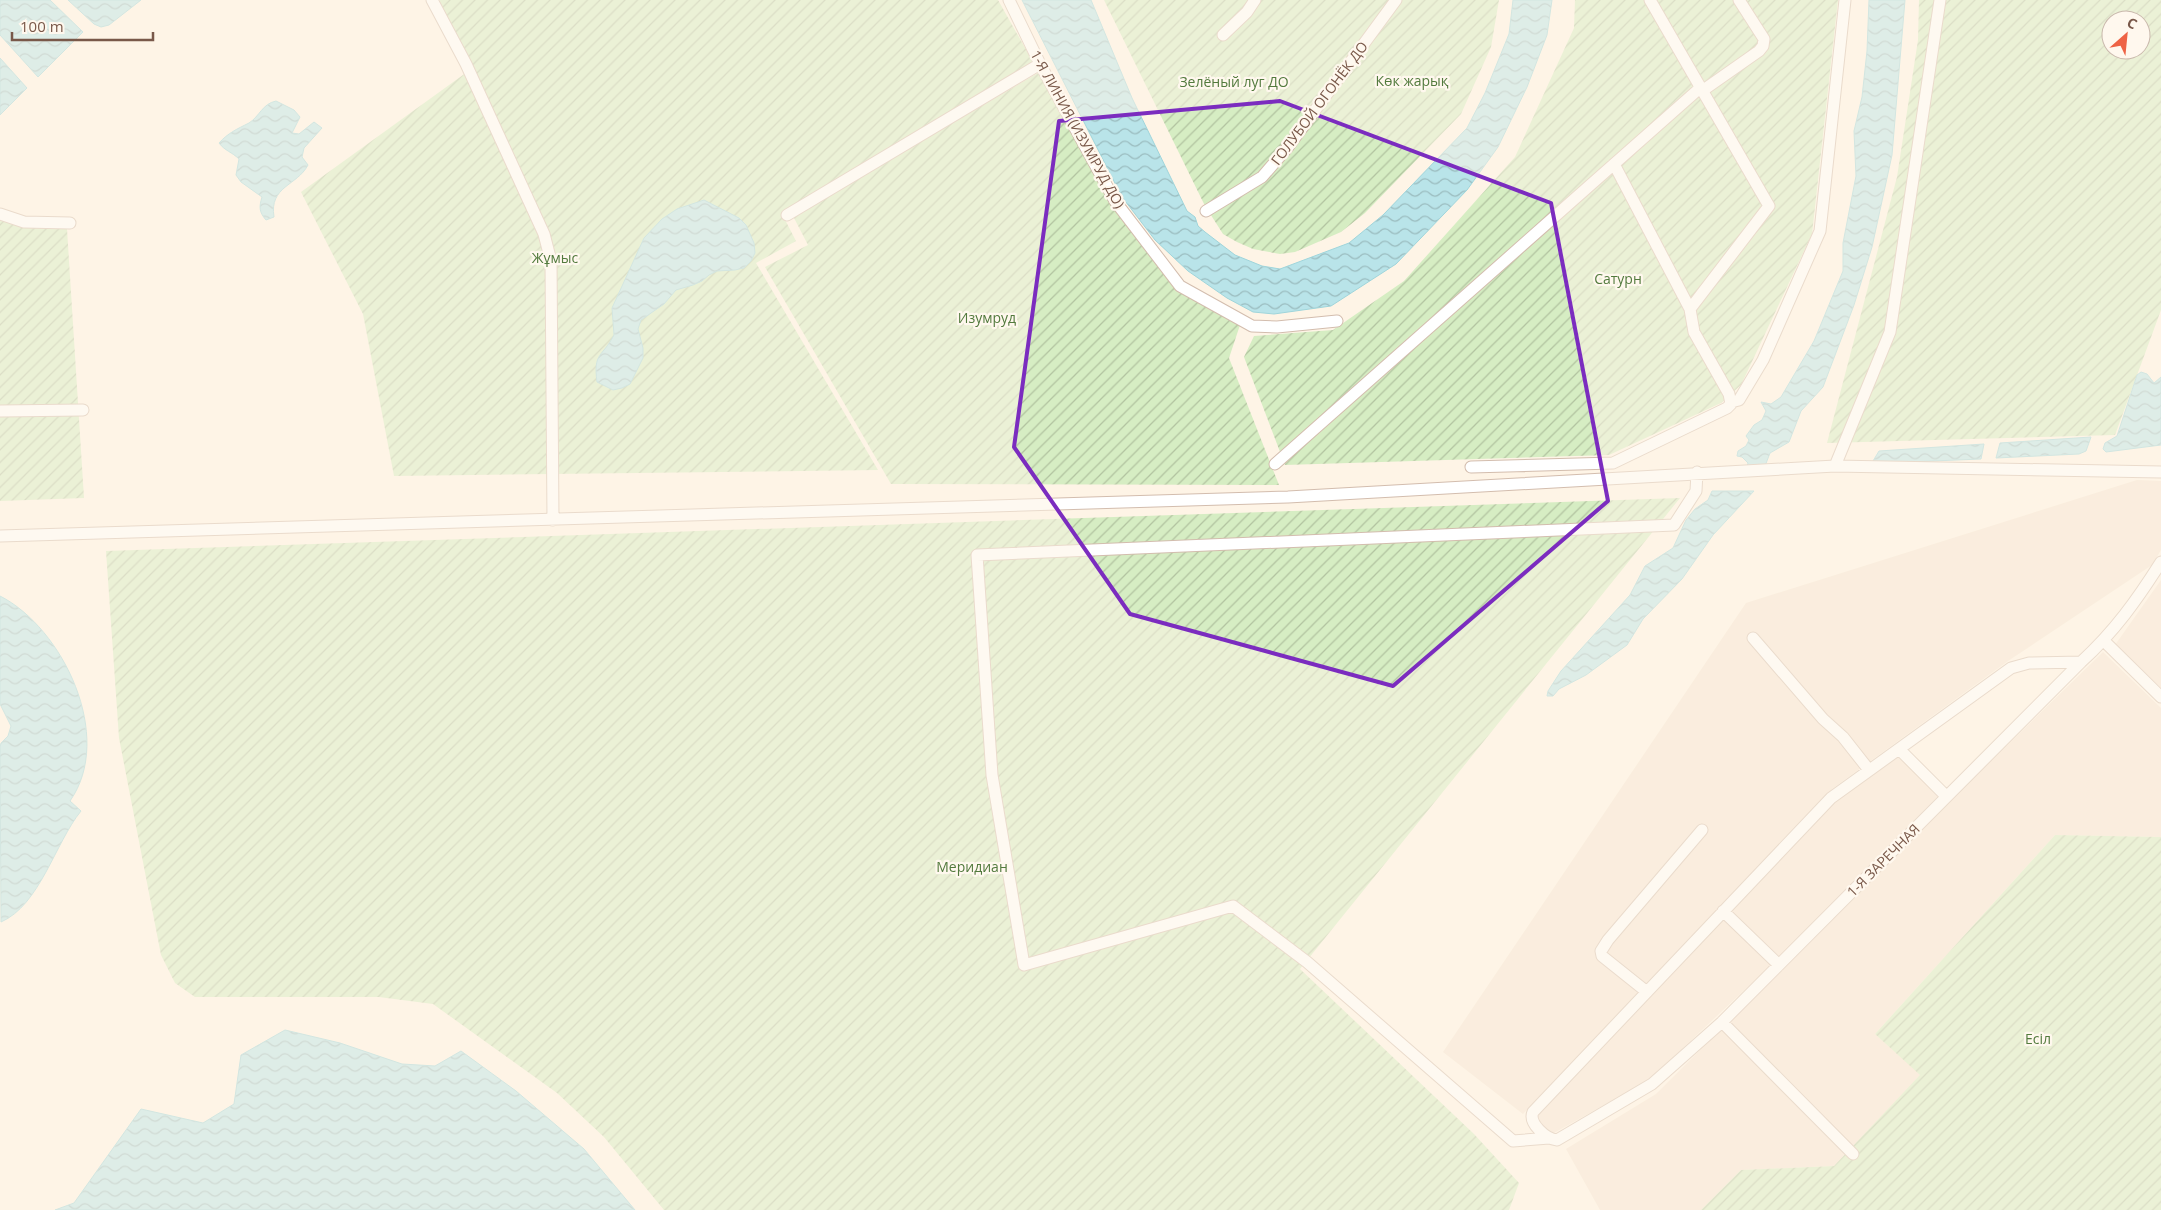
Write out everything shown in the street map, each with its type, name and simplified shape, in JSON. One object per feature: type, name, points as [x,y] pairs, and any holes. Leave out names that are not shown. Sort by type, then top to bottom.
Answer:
[{"type":"street","points":[[432,0],[470,73],[544,234],[551,261],[553,520]]},
{"type":"street","name":"1-Я ЛИНИЯ (ИЗУМРУД ДО)","points":[[1009,0],[1040,64],[1115,200],[1180,286],[1252,326],[1277,327],[1337,320]]},
{"type":"street","points":[[1223,35],[1247,12],[1255,0]]},
{"type":"street","name":"ГОЛУБОЙ ОГОНЁК ДО","points":[[1206,211],[1262,177],[1288,148],[1396,0]]},
{"type":"street","points":[[1650,0],[1769,206],[1690,309]]},
{"type":"street","points":[[1275,464],[1701,89],[1759,51],[1763,46],[1764,39],[1739,0]]},
{"type":"street","points":[[1471,467],[1614,463],[1727,408],[1731,402],[1739,400],[1763,360],[1820,231],[1845,0]]},
{"type":"street","points":[[1835,466],[1890,332],[1940,0]]},
{"type":"street","points":[[786,215],[1040,64]]},
{"type":"street","points":[[1614,164],[1690,309],[1694,332],[1729,394],[1731,402]]},
{"type":"street","points":[[0,214],[24,222],[70,223]]},
{"type":"street","points":[[0,411],[83,410]]},
{"type":"street","points":[[0,536],[1288,497],[1697,472],[1835,466],[2161,472]]},
{"type":"street","points":[[1549,1138],[1513,1141],[1307,962],[1233,906],[1024,965],[992,775],[978,555],[1674,525],[1696,491],[1697,472]]},
{"type":"street","name":"1-Я ЗАРЕЧНАЯ","points":[[1549,1138],[1555,1141],[1652,1084],[1722,1022],[1946,796],[2104,641],[2142,591],[2161,562]]},
{"type":"street","points":[[1753,638],[1823,718],[1843,737],[1869,770]]},
{"type":"street","points":[[2104,641],[2161,697]]},
{"type":"street","points":[[1549,1138],[1533,1122],[1531,1117],[1533,1112],[1831,798],[2016,665],[2081,662]]},
{"type":"street","points":[[1899,749],[1946,796]]},
{"type":"street","points":[[1647,992],[1602,956],[1601,951],[1608,940],[1702,830]]},
{"type":"street","points":[[1723,911],[1779,965]]},
{"type":"street","points":[[1722,1022],[1853,1154]]},
{"type":"highlighted area","points":[[1280,101],[1551,203],[1608,501],[1393,686],[1130,614],[1014,447],[1059,121]]},
{"type":"shaded area","points":[[2137,480],[2161,481],[2161,550],[2152,565],[2008,661],[1832,789],[1523,1114],[1443,1052],[1746,603]]},
{"type":"shaded area","points":[[2161,580],[2161,688],[2115,645]]},
{"type":"shaded area","points":[[2103,652],[2161,708],[2161,837],[2055,835],[1875,1034],[1921,1075],[1834,1166],[1741,1170],[1701,1210],[1600,1210],[1566,1149],[1656,1094],[1952,799]]},
{"type":"shaded area","points":[[1899,755],[1939,795],[1779,959],[1731,912],[1840,797]]},
{"type":"shaded area","points":[[1724,919],[1772,964],[1649,1080],[1552,1134],[1535,1117]]},
{"type":"green space","name":"Жұмыс","points":[[440,0],[998,0],[1037,69],[782,214],[796,241],[756,263],[878,470],[394,476],[363,314],[301,192],[474,67],[440,6]]},
{"type":"green space","name":"Зелёный луг ДО","points":[[1104,0],[1393,0],[1260,176],[1207,210]]},
{"type":"green space","name":"Көк жарық","points":[[1399,0],[1499,0],[1491,47],[1461,114],[1365,213],[1341,232],[1295,252],[1280,254],[1253,249],[1223,234],[1209,212],[1264,178]]},
{"type":"green space","name":"Сатурн","points":[[1575,0],[1838,0],[1812,234],[1741,385],[1721,403],[1609,455],[1285,465],[1244,357],[1254,336],[1333,330],[1404,281],[1515,157],[1574,28]]},
{"type":"green space","points":[[1919,0],[2161,0],[2161,310],[2115,435],[1827,443],[1897,177],[1918,40]]},
{"type":"green space","name":"Изумруд","points":[[1038,73],[1109,200],[1177,289],[1241,322],[1229,358],[1279,485],[891,484],[765,267],[808,245],[793,216]]},
{"type":"green space","points":[[0,218],[30,228],[67,229],[84,498],[0,501]]},
{"type":"green space","name":"Меридиан","points":[[1680,498],[1300,969],[1474,1134],[1519,1183],[1509,1210],[664,1210],[604,1137],[557,1093],[433,1004],[379,997],[195,997],[175,983],[161,955],[119,738],[106,551]]},
{"type":"green space","name":"Есіл","points":[[2055,835],[2161,837],[2161,1210],[1701,1210],[1741,1170],[1834,1166],[1920,1075],[1875,1034]]},
{"type":"water","points":[[0,0],[50,0],[83,32],[38,77],[0,35]]},
{"type":"water","points":[[68,0],[141,0],[109,25],[101,27],[94,24]]},
{"type":"water","points":[[1022,0],[1091,0],[1132,98],[1187,211],[1195,217],[1198,226],[1235,255],[1262,266],[1280,269],[1349,243],[1383,215],[1467,128],[1485,93],[1509,34],[1513,0],[1552,0],[1547,35],[1527,87],[1498,147],[1467,190],[1396,264],[1331,306],[1274,314],[1253,312],[1227,298],[1188,271],[1155,240],[1122,197]]},
{"type":"water","points":[[1869,0],[1905,0],[1892,155],[1872,247],[1854,305],[1823,387],[1801,411],[1789,442],[1770,453],[1765,466],[1747,467],[1748,463],[1742,457],[1737,456],[1738,451],[1746,446],[1749,440],[1746,436],[1754,425],[1762,420],[1766,411],[1761,402],[1771,404],[1781,397],[1814,341],[1843,271],[1843,243],[1856,176],[1854,131],[1862,97],[1867,51]]},
{"type":"water","points":[[0,58],[27,88],[0,115]]},
{"type":"water","points":[[276,101],[294,110],[300,117],[292,133],[299,134],[314,122],[322,128],[304,148],[302,157],[308,165],[297,178],[280,192],[274,207],[274,217],[266,220],[260,209],[262,197],[241,182],[236,175],[239,159],[219,143],[229,134],[253,120],[264,107]]},
{"type":"water","points":[[704,200],[739,218],[746,225],[754,243],[755,253],[751,261],[744,268],[717,271],[702,281],[676,290],[664,304],[641,320],[638,329],[643,348],[643,358],[630,384],[613,390],[597,382],[597,360],[614,335],[612,308],[644,238],[662,219],[677,209]]},
{"type":"water","points":[[2141,372],[2147,374],[2154,383],[2161,377],[2161,445],[2106,452],[2103,449],[2105,443],[2117,436],[2137,375]]},
{"type":"water","points":[[2091,437],[2086,451],[2079,454],[1996,458],[2000,443]]},
{"type":"water","points":[[1984,444],[1981,459],[1884,463],[1873,461],[1879,451]]},
{"type":"water","points":[[1712,491],[1754,491],[1713,535],[1682,579],[1643,619],[1627,645],[1586,675],[1559,689],[1553,696],[1547,696],[1548,691],[1561,671],[1630,595],[1645,566],[1673,548],[1686,520],[1695,509],[1708,500]]},
{"type":"water","points":[[0,596],[23,611],[44,633],[62,658],[76,686],[84,716],[87,746],[82,775],[70,801],[81,811],[63,839],[37,888],[15,914],[1,922],[0,747],[1,743],[8,736],[11,726],[0,704]]},
{"type":"water","points":[[285,1030],[340,1043],[402,1064],[435,1066],[461,1051],[516,1091],[584,1149],[635,1210],[55,1210],[74,1203],[141,1109],[203,1123],[234,1104],[241,1055]]}]
